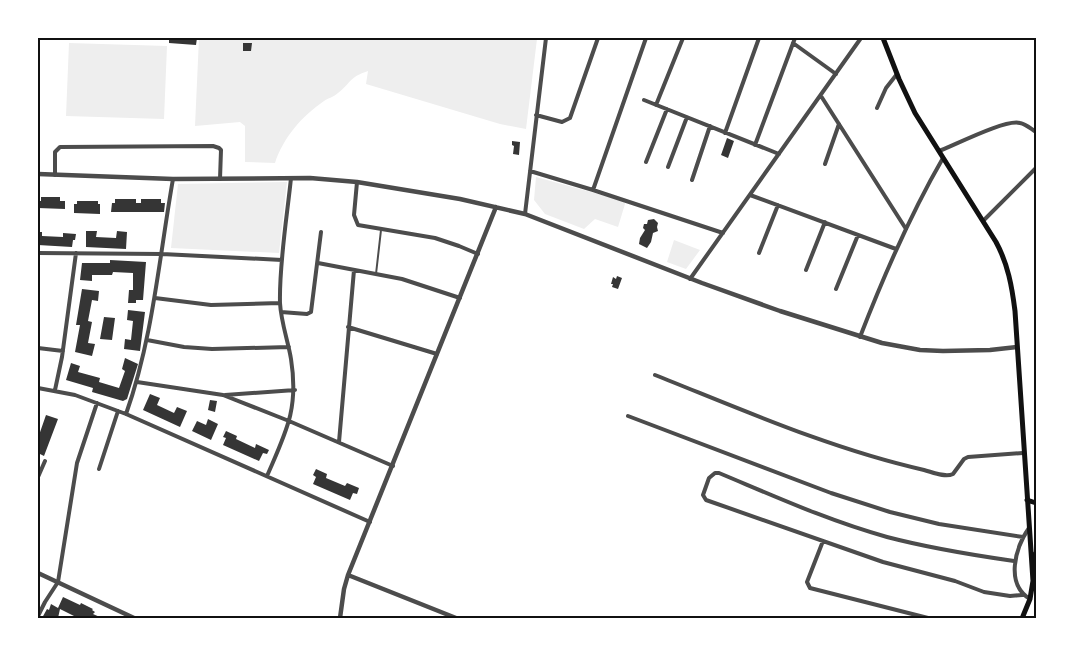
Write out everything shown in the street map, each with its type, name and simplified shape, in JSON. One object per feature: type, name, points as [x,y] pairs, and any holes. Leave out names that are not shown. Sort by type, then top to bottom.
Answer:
[{"type":"main road","points":[[883,38],[915,113],[1000,249],[1008,268],[1013,294],[1033,581]]},
{"type":"main road","points":[[1027,500],[1036,503]]},
{"type":"main road","points":[[1025,618],[1030,599],[1036,553]]},
{"type":"street","points":[[525,214],[546,38]]},
{"type":"street","points":[[536,115],[562,122],[570,118],[598,38]]},
{"type":"street","points":[[593,190],[646,38]]},
{"type":"street","points":[[656,105],[683,38]]},
{"type":"street","points":[[725,133],[759,38]]},
{"type":"street","points":[[755,145],[795,38]]},
{"type":"street","points":[[690,279],[862,38]]},
{"type":"street","points":[[793,43],[836,74]]},
{"type":"street","points":[[877,108],[886,88],[897,74]]},
{"type":"street","points":[[821,96],[906,229]]},
{"type":"street","points":[[644,100],[779,154]]},
{"type":"street","points":[[646,162],[667,109]]},
{"type":"street","points":[[668,167],[687,117]]},
{"type":"street","points":[[939,151],[1014,122],[1020,123],[1036,132]]},
{"type":"street","points":[[825,164],[839,124]]},
{"type":"street","points":[[692,180],[710,126]]},
{"type":"street","points":[[55,175],[55,154],[56,150],[60,147],[213,146],[221,150],[220,179]]},
{"type":"street","points":[[860,337],[896,249],[943,158]]},
{"type":"street","points":[[983,221],[1036,168]]},
{"type":"street","points":[[530,171],[723,233]]},
{"type":"street","points":[[38,174],[173,180],[291,178],[357,182],[496,206],[525,214],[690,279],[860,337],[900,347],[928,350],[990,350],[1017,347]]},
{"type":"street","points":[[267,476],[289,421],[295,390],[280,303],[282,260],[291,178]]},
{"type":"street","points":[[126,414],[137,382],[147,340],[173,180]]},
{"type":"street","points":[[357,182],[354,219],[358,225],[441,240],[478,254]]},
{"type":"street","points":[[750,195],[896,249]]},
{"type":"street","points":[[759,253],[778,205]]},
{"type":"street","points":[[340,618],[348,575],[496,206]]},
{"type":"street","points":[[806,270],[824,222]]},
{"type":"street","points":[[281,312],[307,314],[311,312],[321,232]]},
{"type":"street","points":[[836,289],[858,235]]},
{"type":"street","points":[[38,252],[162,254],[282,260]]},
{"type":"street","points":[[55,390],[63,351],[76,253]]},
{"type":"street","points":[[318,263],[402,279],[460,298]]},
{"type":"street","points":[[338,442],[354,270]]},
{"type":"street","points":[[155,298],[212,305],[280,303]]},
{"type":"street","points":[[348,327],[437,354]]},
{"type":"street","points":[[147,340],[184,347],[212,349],[289,347]]},
{"type":"street","points":[[38,348],[63,351]]},
{"type":"street","points":[[655,375],[841,447],[913,468],[946,475],[953,474],[968,456],[1023,453]]},
{"type":"street","points":[[137,382],[222,395],[289,421],[393,466]]},
{"type":"street","points":[[38,388],[55,390],[126,414],[370,522]]},
{"type":"street","points":[[222,395],[295,390]]},
{"type":"street","points":[[38,616],[58,582],[77,464],[96,403]]},
{"type":"street","points":[[99,469],[118,411]]},
{"type":"street","points":[[628,416],[831,493],[890,512],[940,524],[1023,537]]},
{"type":"street","points":[[38,477],[46,461]]},
{"type":"street","points":[[1014,561],[961,553],[886,537],[820,514],[719,473],[715,473],[709,478],[702,495],[711,502],[883,562],[955,581],[978,590],[1010,596],[1022,595],[1030,599]]},
{"type":"street","points":[[1022,595],[1016,577],[1014,561],[1028,528]]},
{"type":"street","points":[[823,541],[807,582],[810,588],[928,618]]},
{"type":"street","points":[[38,573],[134,618]]},
{"type":"street","points":[[348,575],[456,618]]},
{"type":"lane","points":[[376,274],[381,230]]},
{"type":"shaded area","points":[[199,38],[537,39],[526,129],[500,124],[366,84],[368,71],[354,78],[301,121],[288,136],[275,163],[245,162],[245,126],[240,122],[195,126]]},
{"type":"shaded area","points":[[69,43],[167,46],[164,119],[66,116]]},
{"type":"shaded area","points":[[536,177],[624,201],[625,204],[618,227],[595,219],[584,229],[545,214],[534,200]]},
{"type":"shaded area","points":[[287,182],[279,253],[171,248],[178,184]]},
{"type":"shaded area","points":[[674,240],[700,250],[686,269],[667,262]]},
{"type":"building","points":[[164,38],[197,38],[196,45],[169,43],[169,40],[164,40]]},
{"type":"building","points":[[243,43],[252,43],[251,51],[243,51]]},
{"type":"building","points":[[727,138],[734,141],[728,158],[721,155]]},
{"type":"building","points":[[512,141],[520,142],[519,155],[513,154],[514,146]]},
{"type":"building","points":[[41,197],[60,197],[60,201],[65,201],[65,209],[38,208],[38,201],[41,201]]},
{"type":"building","points":[[115,199],[136,199],[136,203],[141,203],[141,199],[161,199],[161,203],[165,203],[164,212],[111,212],[112,203],[115,203]]},
{"type":"building","points":[[77,201],[98,201],[98,204],[100,204],[100,214],[74,213],[74,204],[77,204]]},
{"type":"building","points":[[654,219],[658,223],[658,231],[653,233],[647,248],[639,244],[640,238],[645,230],[643,228],[644,224],[647,224],[648,220]]},
{"type":"building","points":[[86,231],[97,231],[96,237],[116,238],[117,231],[127,232],[126,249],[86,247]]},
{"type":"building","points":[[38,232],[42,232],[42,236],[63,237],[63,233],[76,234],[72,247],[38,245]]},
{"type":"building","points":[[110,260],[146,262],[143,300],[136,300],[136,303],[128,303],[129,290],[133,290],[133,273],[113,272],[112,275],[92,275],[92,281],[80,280],[82,263],[110,263]]},
{"type":"building","points":[[617,276],[622,278],[618,289],[612,287],[613,284],[611,284],[613,277],[616,279]]},
{"type":"building","points":[[82,289],[99,291],[98,301],[92,300],[88,321],[92,322],[88,343],[95,344],[92,356],[75,352],[80,325],[76,325]]},
{"type":"building","points":[[128,310],[145,312],[140,351],[124,349],[125,339],[131,340],[133,321],[127,320]]},
{"type":"building","points":[[104,317],[115,318],[112,340],[100,339]]},
{"type":"building","points":[[125,358],[138,364],[127,399],[123,401],[92,392],[93,388],[66,380],[71,363],[80,366],[78,372],[100,378],[99,382],[119,388],[125,371],[122,369]]},
{"type":"building","points":[[150,394],[160,398],[157,405],[174,413],[177,407],[187,411],[180,427],[143,410]]},
{"type":"building","points":[[210,400],[217,401],[215,412],[208,410]]},
{"type":"building","points":[[46,415],[58,419],[44,456],[38,453],[38,438]]},
{"type":"building","points":[[208,419],[218,424],[211,440],[192,431],[197,421],[206,425]]},
{"type":"building","points":[[226,431],[237,436],[236,439],[255,448],[256,444],[269,450],[267,454],[263,453],[259,461],[223,445],[226,438],[223,437]]},
{"type":"building","points":[[316,469],[327,474],[326,478],[345,486],[347,483],[359,488],[357,494],[353,493],[350,500],[313,484],[316,477],[313,475]]},
{"type":"building","points":[[63,597],[93,609],[95,612],[93,614],[102,618],[76,618],[60,609],[58,618],[42,618],[47,609],[49,610],[51,604],[58,608]]}]
